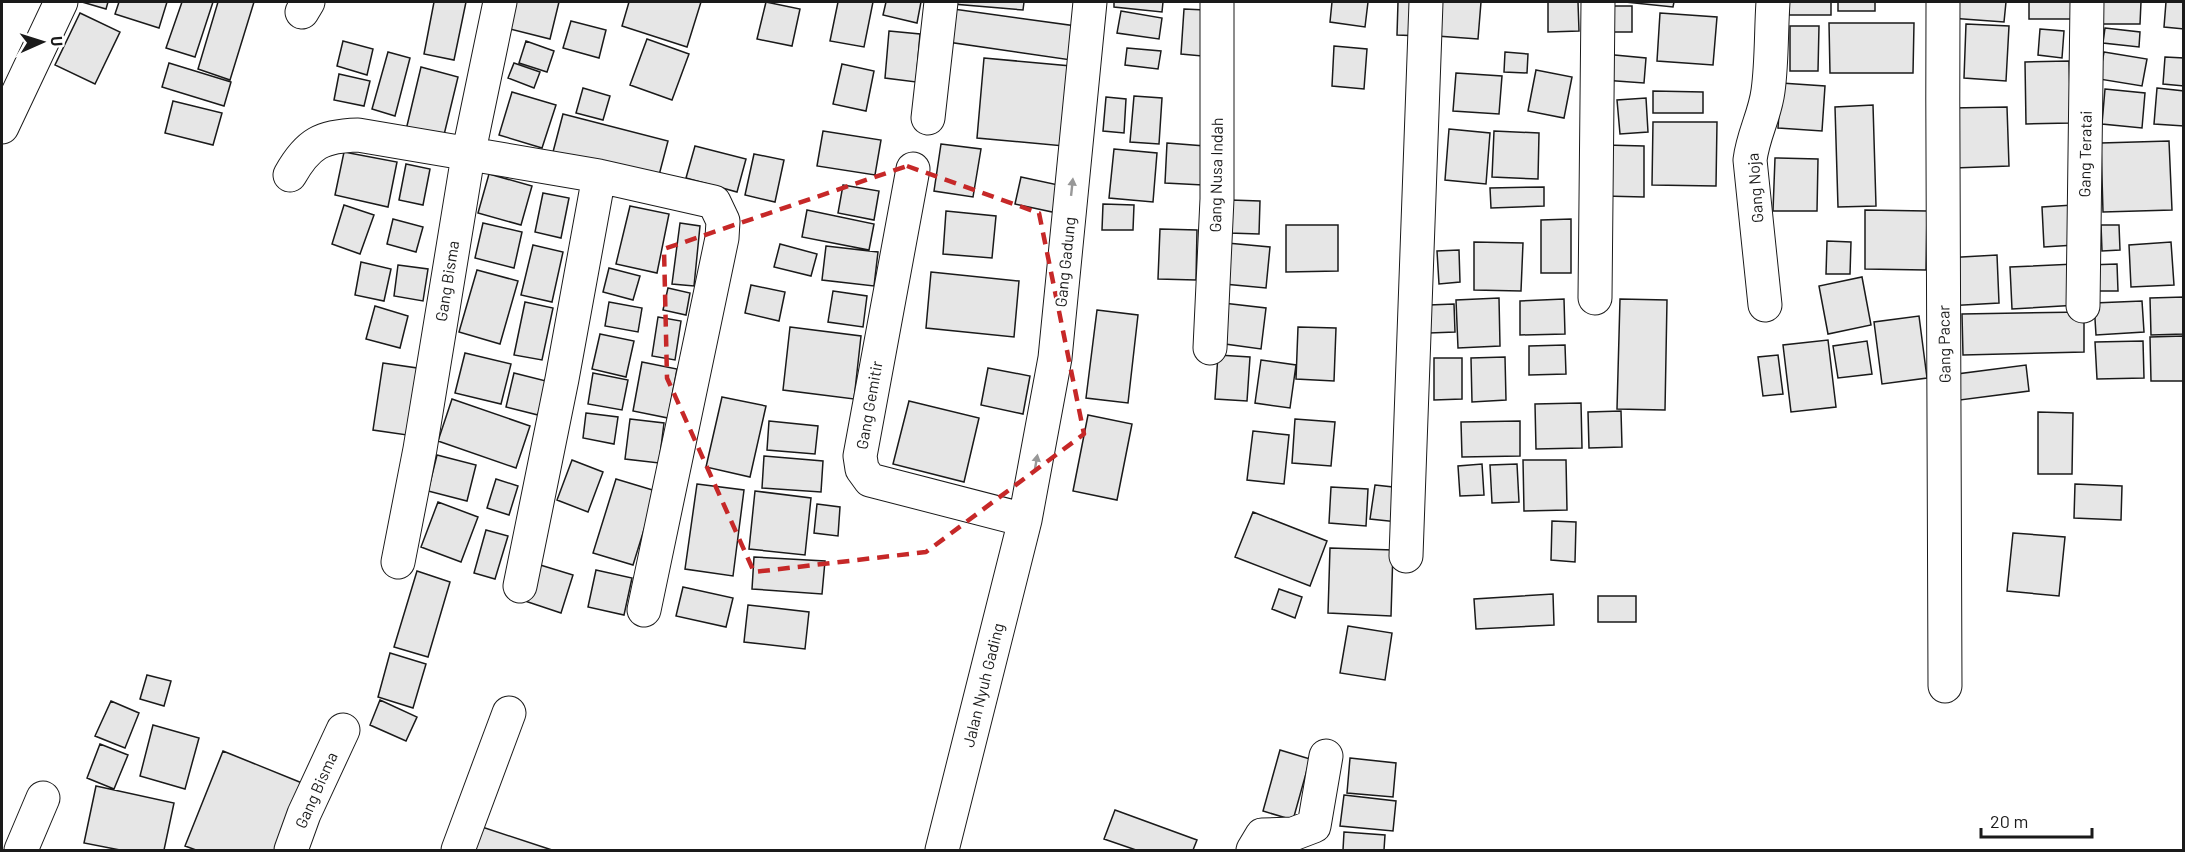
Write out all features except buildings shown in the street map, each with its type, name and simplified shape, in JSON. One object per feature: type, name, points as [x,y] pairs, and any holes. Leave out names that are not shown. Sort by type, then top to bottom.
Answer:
[{"type":"street","points":[[2,127],[61,2]]},
{"type":"street","name":"Gang Bisma","points":[[398,562],[420,449],[468,156],[500,2]]},
{"type":"street","points":[[928,118],[941,2]]},
{"type":"street","name":"Gang Gadung","points":[[1025,520],[1055,358],[1090,2]]},
{"type":"street","name":"Gang Nusa Indah","points":[[1210,348],[1217,199],[1217,2]]},
{"type":"street","points":[[1406,556],[1426,2]]},
{"type":"street","points":[[1595,298],[1598,2]]},
{"type":"street","name":"Gang Noja","points":[[1765,305],[1750,160],[1752,139],[1765,109],[1768,91],[1773,2]]},
{"type":"street","name":"Gang Pacar","points":[[1943,2],[1941,207],[1946,387],[1945,686]]},
{"type":"street","name":"Gang Teratai","points":[[2082,306],[2087,2]]},
{"type":"street","points":[[290,175],[302,154],[314,145],[336,136],[358,135],[468,156],[600,176],[714,202],[723,221],[644,610]]},
{"type":"street","name":"Gang Gemitir","points":[[913,169],[860,456],[862,470],[870,480],[1025,520]]},
{"type":"street","points":[[520,586],[600,176]]},
{"type":"street","name":"Jalan Nyuh Gading","points":[[942,850],[1025,520]]},
{"type":"street","points":[[458,850],[509,713]]},
{"type":"street","name":"Gang Bisma","points":[[291,850],[304,814],[343,730]]},
{"type":"street","points":[[1252,850],[1262,835],[1293,834],[1314,826],[1326,756]]},
{"type":"street","points":[[21,850],[43,798]]},
{"type":"highlighted area","points":[[907,166],[1039,213],[1084,434],[926,552],[754,572],[667,378],[664,249]]}]
